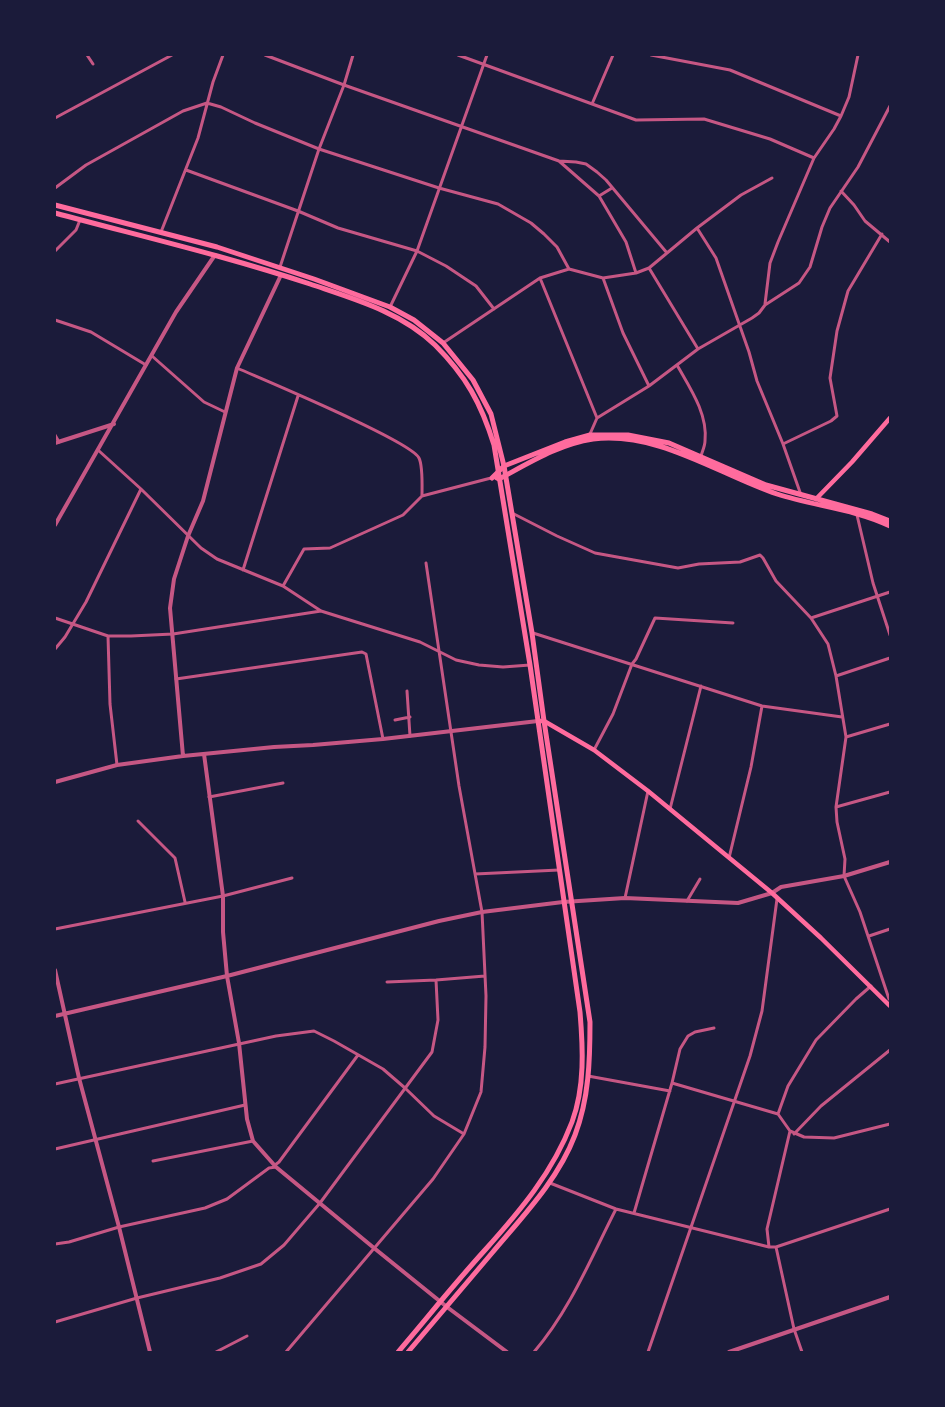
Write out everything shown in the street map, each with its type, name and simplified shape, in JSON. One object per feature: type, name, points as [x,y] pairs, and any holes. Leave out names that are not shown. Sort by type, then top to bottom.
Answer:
[{"type":"main road","points":[[55,205],[217,247],[390,307],[414,320],[443,343],[473,380],[491,414],[506,475],[532,633],[590,1022],[590,1057],[585,1099],[575,1135],[550,1183],[521,1220],[408,1352]]},
{"type":"main road","points":[[55,213],[214,255],[281,275],[387,312],[434,344],[457,369],[476,396],[491,436],[499,471],[530,665],[584,1050],[580,1088],[573,1121],[536,1190],[506,1228],[398,1352]]},
{"type":"main road","points":[[816,499],[852,462],[890,418]]},
{"type":"main road","points":[[492,478],[504,466],[558,444],[590,435],[619,434],[640,436],[669,443],[757,482],[801,496],[872,514],[890,522]]},
{"type":"main road","points":[[492,478],[499,479],[538,457],[562,447],[592,439],[627,439],[652,444],[685,456],[778,494],[857,514],[890,526]]},
{"type":"main road","points":[[538,721],[544,721],[594,750],[648,791],[772,893],[888,1000],[890,1006]]},
{"type":"street","points":[[87,55],[93,64]]},
{"type":"street","points":[[55,118],[172,55]]},
{"type":"street","points":[[161,232],[198,138],[223,55]]},
{"type":"street","points":[[265,55],[559,161],[586,164],[612,188],[667,253]]},
{"type":"street","points":[[280,268],[319,149],[344,85],[353,55]]},
{"type":"street","points":[[458,55],[636,120],[704,119],[770,139],[814,158]]},
{"type":"street","points":[[390,307],[417,251],[486,55]]},
{"type":"street","points":[[592,104],[613,55]]},
{"type":"street","points":[[651,55],[730,70],[841,116]]},
{"type":"street","points":[[765,305],[770,263],[814,158],[841,116],[849,97],[858,55]]},
{"type":"street","points":[[55,188],[94,160],[184,111],[202,103],[207,103],[319,149],[439,188],[498,204],[531,223],[557,247],[569,269]]},
{"type":"street","points":[[590,435],[597,418],[649,386],[698,350],[759,313],[765,305],[799,283],[810,266],[830,208],[858,167],[890,106]]},
{"type":"street","points":[[559,161],[600,196],[626,242],[636,273]]},
{"type":"street","points":[[186,170],[298,211],[338,228],[417,251],[434,258],[476,286],[494,309]]},
{"type":"street","points":[[443,343],[540,278],[569,269],[603,278],[636,273],[649,268],[696,228],[742,195],[772,178]]},
{"type":"street","points":[[600,196],[612,188]]},
{"type":"street","points":[[841,191],[865,221],[890,242]]},
{"type":"street","points":[[55,251],[76,230],[80,220]]},
{"type":"street","points":[[696,228],[716,258],[740,325],[757,381],[783,444],[801,496]]},
{"type":"street","points":[[783,444],[831,421],[837,416],[830,378],[837,331],[848,291],[882,234]]},
{"type":"street","points":[[55,525],[176,312],[214,255],[217,247]]},
{"type":"street","points":[[649,268],[698,350]]},
{"type":"street","points":[[183,756],[170,600],[174,579],[188,536],[197,518],[208,482],[237,368],[281,275]]},
{"type":"street","points":[[540,278],[597,418]]},
{"type":"street","points":[[603,278],[618,320],[649,386]]},
{"type":"street","points":[[55,320],[91,332],[146,365]]},
{"type":"street","points":[[152,356],[204,402],[225,412]]},
{"type":"street","points":[[677,365],[697,400],[704,421],[706,442],[701,456]]},
{"type":"street","points":[[237,368],[380,433],[413,451],[419,458],[422,496]]},
{"type":"street","points":[[243,570],[298,396]]},
{"type":"street","points":[[55,434],[57,443],[114,424]]},
{"type":"street","points":[[98,450],[201,548],[217,559],[283,586],[321,611],[420,642],[456,660],[479,665],[504,667],[530,665]]},
{"type":"street","points":[[283,586],[304,549],[330,548],[403,515],[422,496],[492,478]]},
{"type":"street","points":[[55,648],[73,624],[95,585],[141,489]]},
{"type":"street","points":[[512,513],[595,553],[678,568],[699,564],[740,562],[760,555],[776,581],[811,618],[828,644],[836,676],[846,736],[836,807],[837,822],[845,859],[844,876],[869,936],[888,1000]]},
{"type":"street","points":[[857,514],[873,583],[890,634]]},
{"type":"street","points":[[286,1352],[433,1179],[464,1134],[475,1110],[484,1077],[486,1039],[482,912],[438,651],[426,563]]},
{"type":"street","points":[[811,618],[890,592]]},
{"type":"street","points":[[55,618],[108,636],[173,634],[321,611]]},
{"type":"street","points":[[594,750],[613,714],[632,664],[648,636],[655,618],[733,623]]},
{"type":"street","points":[[532,633],[762,706],[842,717]]},
{"type":"street","points":[[108,636],[110,704],[117,765]]},
{"type":"street","points":[[176,679],[362,652],[366,654],[383,739]]},
{"type":"street","points":[[836,676],[890,658]]},
{"type":"street","points":[[670,810],[701,686]]},
{"type":"street","points":[[407,690],[410,736]]},
{"type":"street","points":[[729,858],[751,767],[762,706]]},
{"type":"street","points":[[395,720],[410,718]]},
{"type":"street","points":[[55,782],[117,765],[183,756],[383,739],[538,721]]},
{"type":"street","points":[[846,736],[890,724]]},
{"type":"street","points":[[204,754],[223,896],[223,932],[227,976],[239,1043],[247,1119],[253,1141],[276,1166],[374,1248],[446,1307],[507,1352]]},
{"type":"street","points":[[209,797],[283,783]]},
{"type":"street","points":[[625,898],[648,791]]},
{"type":"street","points":[[836,807],[890,792]]},
{"type":"street","points":[[138,821],[175,858],[185,902]]},
{"type":"street","points":[[55,1016],[227,976],[439,921],[482,912],[563,902],[625,898],[738,903],[772,893],[781,888],[844,876],[890,862]]},
{"type":"street","points":[[475,874],[559,870]]},
{"type":"street","points":[[55,929],[223,896],[292,878]]},
{"type":"street","points":[[687,901],[700,879]]},
{"type":"street","points":[[648,1352],[750,1056],[762,1011],[777,899]]},
{"type":"street","points":[[869,936],[890,929]]},
{"type":"street","points":[[55,970],[94,1139],[119,1227],[150,1352]]},
{"type":"street","points":[[387,982],[485,976]]},
{"type":"street","points":[[55,1322],[137,1298],[220,1278],[261,1264],[284,1245],[320,1203],[432,1052],[438,1020],[436,980]]},
{"type":"street","points":[[778,1114],[788,1086],[816,1040],[871,986]]},
{"type":"street","points":[[634,1213],[670,1091],[680,1049],[688,1036],[695,1032],[714,1028]]},
{"type":"street","points":[[55,1084],[239,1043],[276,1036],[314,1032],[334,1040],[383,1069],[406,1088],[434,1116],[464,1134]]},
{"type":"street","points":[[794,1134],[821,1106],[890,1050]]},
{"type":"street","points":[[55,1244],[69,1242],[119,1227],[205,1208],[227,1199],[269,1168],[276,1166],[358,1055]]},
{"type":"street","points":[[588,1076],[670,1091]]},
{"type":"street","points":[[672,1083],[698,1089],[734,1102],[778,1114],[790,1131],[804,1138],[834,1138],[890,1124]]},
{"type":"street","points":[[55,1149],[245,1105]]},
{"type":"street","points":[[769,1247],[767,1229],[790,1131]]},
{"type":"street","points":[[153,1161],[253,1141]]},
{"type":"street","points":[[550,1183],[616,1209],[769,1247],[776,1247],[890,1209]]},
{"type":"street","points":[[534,1352],[550,1333],[571,1300],[616,1209]]},
{"type":"street","points":[[776,1247],[794,1329],[802,1352]]},
{"type":"street","points":[[729,1352],[890,1297]]},
{"type":"street","points":[[216,1352],[246,1336]]}]
